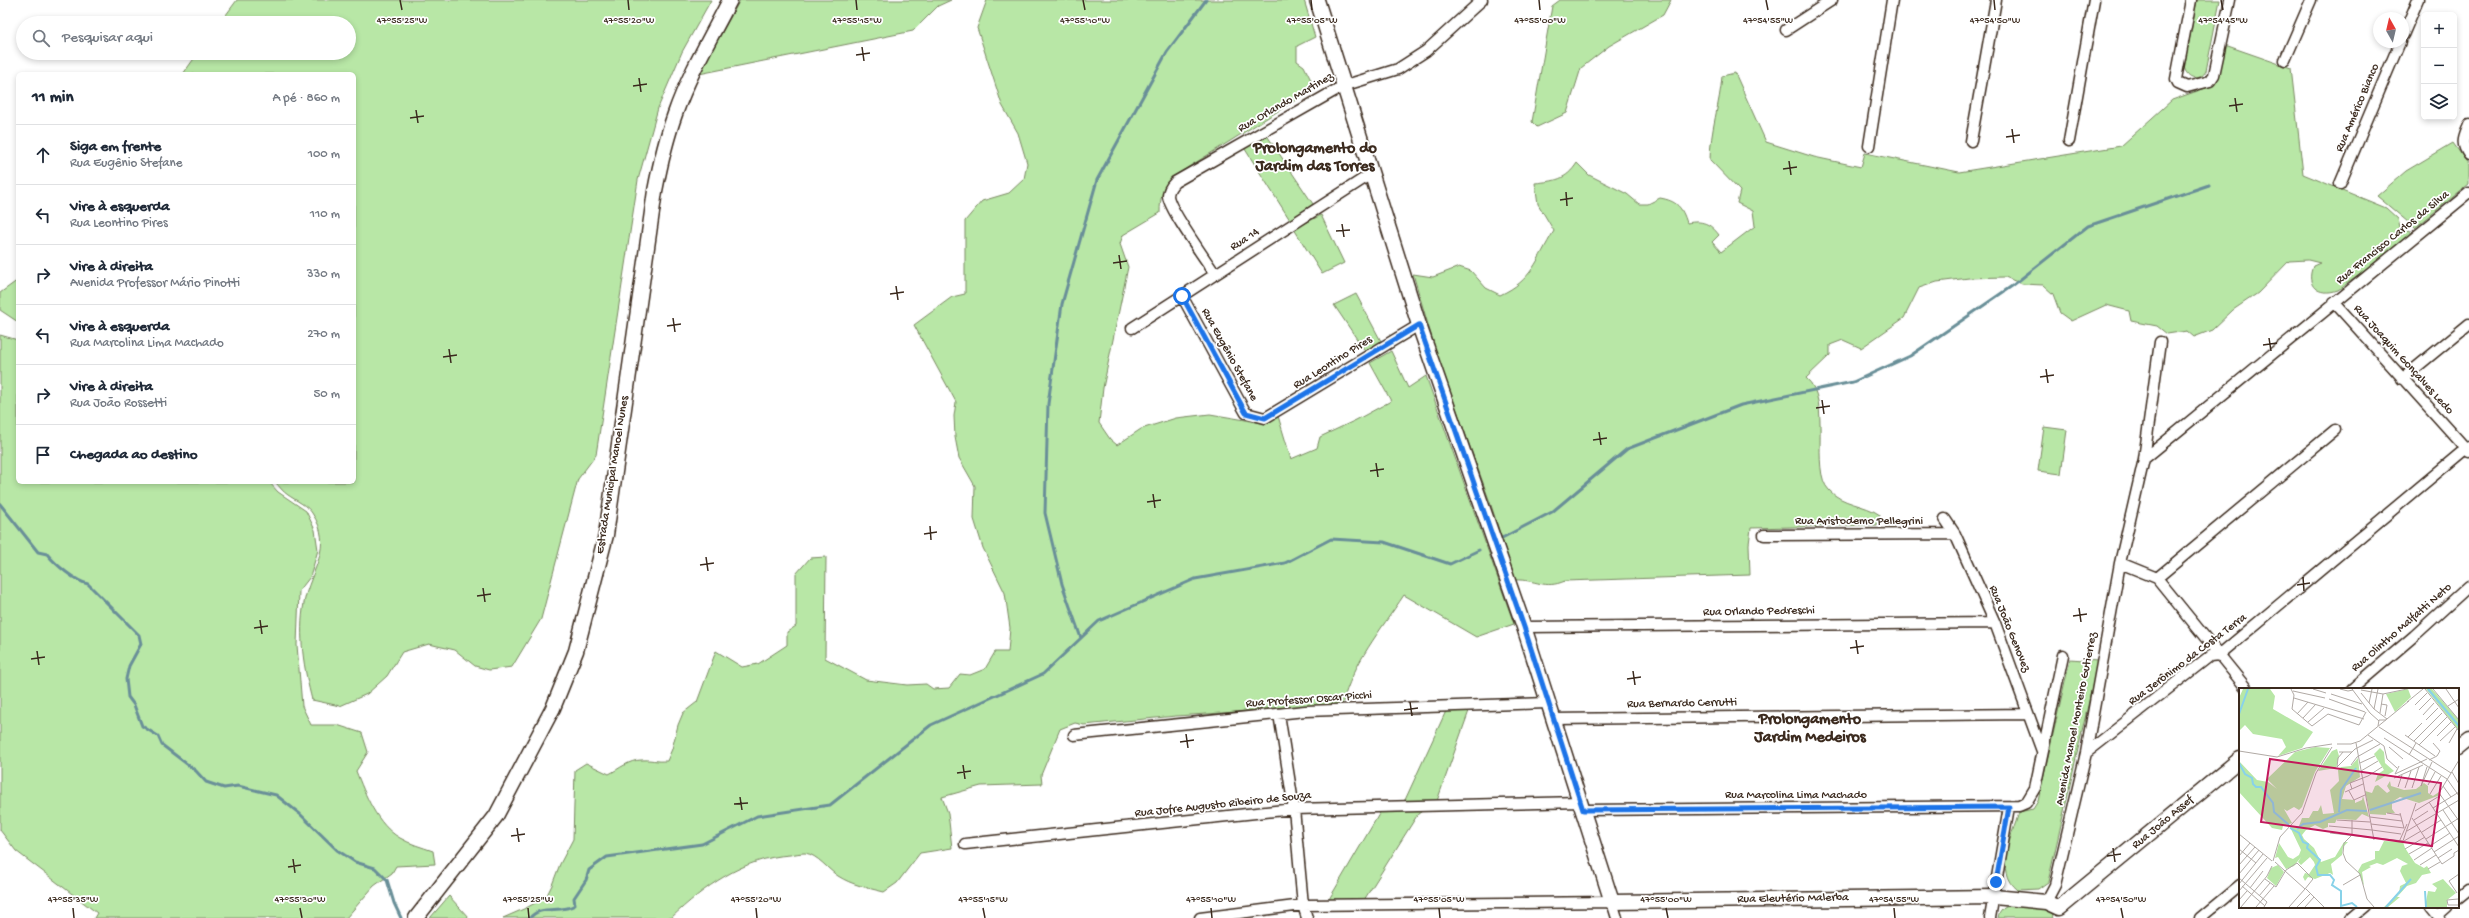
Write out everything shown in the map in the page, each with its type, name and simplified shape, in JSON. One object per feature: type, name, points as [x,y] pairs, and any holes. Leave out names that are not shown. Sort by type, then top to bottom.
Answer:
[{"type":"street","name":"Estrada Municipal Manoel Nunes","points":[[416,918],[496,816],[553,708],[576,651],[606,535],[655,191],[663,154],[675,114],[687,84],[730,0]]},
{"type":"street","points":[[1316,0],[1419,325],[1524,627],[1552,719],[1617,918]]},
{"type":"street","name":"Rua Orlando Martinez","points":[[1215,274],[1168,196],[1170,187],[1175,182],[1343,86],[1398,69],[1426,51],[1482,0]]},
{"type":"street","points":[[1786,30],[1832,0]]},
{"type":"street","points":[[1869,146],[1892,0]]},
{"type":"street","points":[[1971,141],[1996,0]]},
{"type":"street","points":[[2069,141],[2094,0]]},
{"type":"street","points":[[2191,0],[2176,79],[2178,83],[2188,87],[2210,81],[2214,75],[2230,0]]},
{"type":"street","points":[[2285,60],[2310,0]]},
{"type":"street","points":[[2409,21],[2418,0]]},
{"type":"street","name":"Rua Américo Bianco","points":[[2340,184],[2397,48]]},
{"type":"street","points":[[2469,125],[2462,141],[2463,147],[2469,155]]},
{"type":"street","name":"Rua 14","points":[[1132,328],[1371,174]]},
{"type":"street","name":"Rua Francisco Carlos da Silva","points":[[2144,459],[2469,193]]},
{"type":"street","name":"Rua Eugênio Stefane","points":[[1182,296],[1246,413],[1259,418]]},
{"type":"street","name":"Rua Joaquim Gonçalves Ledo","points":[[2334,302],[2402,379],[2468,449]]},
{"type":"street","points":[[2402,379],[2469,324]]},
{"type":"street","name":"Rua Leontino Pires","points":[[1259,418],[1272,416],[1419,325]]},
{"type":"street","name":"Avenida Manoel Monteiro Gutierrez","points":[[2046,902],[2055,885],[2086,753],[2120,563],[2144,459],[2160,342]]},
{"type":"street","points":[[2157,578],[2336,430]]},
{"type":"street","name":"Rua Jerônimo da Costa Terra","points":[[2086,753],[2210,656],[2219,655],[2468,449]]},
{"type":"street","name":"Rua João Genovez","points":[[1945,519],[1955,534],[1995,623],[2042,751]]},
{"type":"street","name":"Rua Aristodemo Pellegrini","points":[[1764,535],[1955,534]]},
{"type":"street","points":[[2120,563],[2157,578],[2246,688]]},
{"type":"street","name":"Rua Olintho Malfatti Neto","points":[[2353,688],[2469,586]]},
{"type":"street","name":"Rua Orlando Pedreschi","points":[[1524,627],[1995,623]]},
{"type":"street","name":"Rua Marcolina Lima Machado","points":[[1581,806],[2009,807],[2026,803],[2035,788],[2063,655]]},
{"type":"street","name":"Rua Professor Oscar Picchi","points":[[1074,735],[1305,711],[1547,703]]},
{"type":"street","points":[[1279,714],[1294,809],[1303,905],[1307,918]]},
{"type":"street","name":"Rua Bernardo Cerrutti","points":[[1552,719],[2028,714]]},
{"type":"street","points":[[2459,747],[2469,739]]},
{"type":"street","name":"Rua João Assef","points":[[2046,902],[2056,907],[2063,907],[2239,760]]},
{"type":"street","name":"Rua Jofre Augusto Ribeiro de Souza","points":[[965,844],[1294,809],[1581,806]]},
{"type":"street","points":[[1990,918],[2009,807]]},
{"type":"street","points":[[2200,918],[2239,886]]},
{"type":"street","points":[[2459,897],[2469,889]]},
{"type":"street","name":"Rua Eleutério Malerba","points":[[1612,902],[1994,897],[2046,902]]},
{"type":"street","points":[[1200,918],[1303,905],[1612,902]]},
{"type":"street","points":[[2351,918],[2363,908]]},
{"type":"street","points":[[2432,908],[2439,917],[2447,908]]},
{"type":"green space","points":[[237,0],[711,0],[682,52],[658,108],[638,180],[596,455],[578,479],[541,619],[512,667],[489,670],[475,666],[455,650],[429,644],[402,652],[387,676],[367,694],[340,706],[312,700],[304,664],[302,615],[307,591],[319,558],[321,537],[319,525],[310,510],[286,494],[277,484],[356,484],[356,72],[184,72],[193,60],[356,60],[356,16],[225,16]]},
{"type":"green space","points":[[740,0],[951,0],[938,6],[913,31],[699,74]]},
{"type":"green space","points":[[987,0],[1304,0],[1315,37],[1297,46],[1297,61],[1304,66],[1315,88],[1171,178],[1165,186],[1162,194],[1160,213],[1123,235],[1120,244],[1128,267],[1103,388],[1099,423],[1110,439],[1117,445],[1141,429],[1176,418],[1210,414],[1263,423],[1278,416],[1291,459],[1317,448],[1320,437],[1391,401],[1370,363],[1391,351],[1408,388],[1426,376],[1514,624],[1476,637],[1404,595],[1360,661],[1342,705],[1176,716],[1084,725],[1075,723],[1060,729],[1041,775],[1042,784],[981,786],[942,797],[948,813],[952,848],[920,853],[897,883],[884,892],[849,882],[834,873],[814,856],[803,853],[773,857],[740,868],[711,885],[671,918],[503,918],[546,897],[552,885],[560,864],[573,839],[575,770],[586,763],[609,774],[628,763],[637,760],[667,761],[683,713],[697,702],[716,651],[742,667],[758,664],[787,645],[787,632],[796,626],[796,574],[810,558],[826,557],[825,658],[866,680],[907,685],[926,684],[933,689],[949,688],[960,674],[970,675],[985,669],[995,652],[1008,652],[1010,628],[1005,593],[983,548],[974,519],[975,486],[959,458],[955,437],[954,416],[956,402],[914,325],[952,297],[965,294],[965,221],[982,201],[1009,193],[1024,179],[1027,163],[1018,133],[1002,105],[977,28]]},
{"type":"green space","points":[[1560,0],[1671,0],[1663,15],[1609,46],[1581,68],[1567,113],[1537,127],[1532,122],[1552,6]]},
{"type":"green space","points":[[2197,0],[2220,0],[2206,71],[2200,77],[2194,78],[2188,74],[2184,67]]},
{"type":"green space","points":[[2225,45],[2291,68],[2303,174],[2386,208],[2398,219],[2400,228],[2410,232],[2413,237],[2338,290],[2331,292],[2319,291],[2312,284],[2311,273],[2313,266],[2320,263],[2308,260],[2289,261],[2258,293],[2233,310],[2212,330],[2194,337],[2187,331],[2167,334],[2157,326],[2131,321],[2129,311],[2106,305],[2071,321],[2060,313],[2053,294],[2043,285],[2022,284],[2005,277],[1969,278],[1937,282],[1919,288],[1904,318],[1861,348],[1843,340],[1830,345],[1830,355],[1806,378],[1814,388],[1818,402],[1820,418],[1820,452],[1823,480],[1829,490],[1840,499],[1874,511],[1880,515],[1877,525],[1751,528],[1749,544],[1750,575],[1565,581],[1558,584],[1545,584],[1515,580],[1491,505],[1438,358],[1413,274],[1433,277],[1459,267],[1471,271],[1486,288],[1500,295],[1520,283],[1533,268],[1554,231],[1538,204],[1535,183],[1559,179],[1569,173],[1577,163],[1589,175],[1627,194],[1639,204],[1648,204],[1660,198],[1675,203],[1681,209],[1687,223],[1705,223],[1716,231],[1719,235],[1712,242],[1721,252],[1755,226],[1753,211],[1737,203],[1740,191],[1710,160],[1710,149],[1722,76],[1735,73],[1766,142],[1814,157],[1861,167],[1865,153],[1959,172],[2121,146],[2172,100],[2214,85]]},
{"type":"green space","points":[[1266,134],[1313,204],[1290,220],[1243,146]]},
{"type":"green space","points":[[2453,143],[2469,165],[2469,184],[2415,228],[2377,196],[2406,171]]},
{"type":"green space","points":[[1321,215],[1344,263],[1322,274],[1294,229]]},
{"type":"green space","points":[[16,281],[16,321],[0,310],[0,293]]},
{"type":"green space","points":[[1356,294],[1382,343],[1367,354],[1334,305]]},
{"type":"green space","points":[[0,335],[16,339],[16,484],[271,484],[278,492],[306,511],[315,530],[318,550],[310,577],[299,591],[297,645],[302,706],[311,725],[337,725],[362,733],[368,752],[356,771],[363,789],[378,817],[400,838],[433,851],[435,864],[396,866],[392,873],[374,886],[346,918],[94,918],[97,913],[16,851],[0,830]]},
{"type":"green space","points":[[2044,427],[2067,430],[2061,474],[2038,471]]},
{"type":"green space","points":[[2070,659],[2098,661],[2048,882],[2038,889],[2017,890],[2010,882],[2006,873],[2006,853],[2019,812],[2033,809],[2038,801]]},
{"type":"green space","points":[[1446,711],[1469,711],[1437,801],[1418,814],[1364,900],[1328,901],[1382,809],[1405,800]]},
{"type":"green space","points":[[449,896],[469,918],[430,918]]},
{"type":"green space","points":[[2030,903],[2051,911],[2054,918],[1998,918],[2002,909],[2010,905]]},
{"type":"waterway","points":[[1081,638],[1062,584],[1045,513],[1048,404],[1062,304],[1097,180],[1167,52],[1206,0]]},
{"type":"waterway","points":[[1502,538],[1552,512],[1627,449],[1741,405],[1853,382],[1910,356],[2012,286],[2088,226],[2209,185]]},
{"type":"waterway","points":[[0,504],[38,552],[47,554],[66,572],[77,580],[88,584],[139,635],[141,644],[129,666],[126,679],[128,697],[134,705],[142,726],[158,736],[162,745],[196,771],[206,782],[224,788],[238,786],[276,795],[300,814],[337,850],[355,862],[375,868],[387,880],[394,903],[401,918]]},
{"type":"waterway","points":[[530,918],[539,911],[563,909],[575,905],[574,898],[586,880],[589,870],[607,857],[702,844],[757,816],[830,805],[931,725],[1043,674],[1099,621],[1195,579],[1285,563],[1331,539],[1384,542],[1450,564],[1479,550]]},
{"type":"district","name":"Prolongamento do Jardim das Torres","points":[[1315,158]]},
{"type":"district","name":"Prolongamento Jardim Medeiros","points":[[1810,729]]},
{"type":"route","points":[[1182,296],[1246,413],[1252,416],[1265,418],[1272,416],[1419,325],[1524,627],[1552,719],[1583,810],[2009,807],[1996,882]]}]
